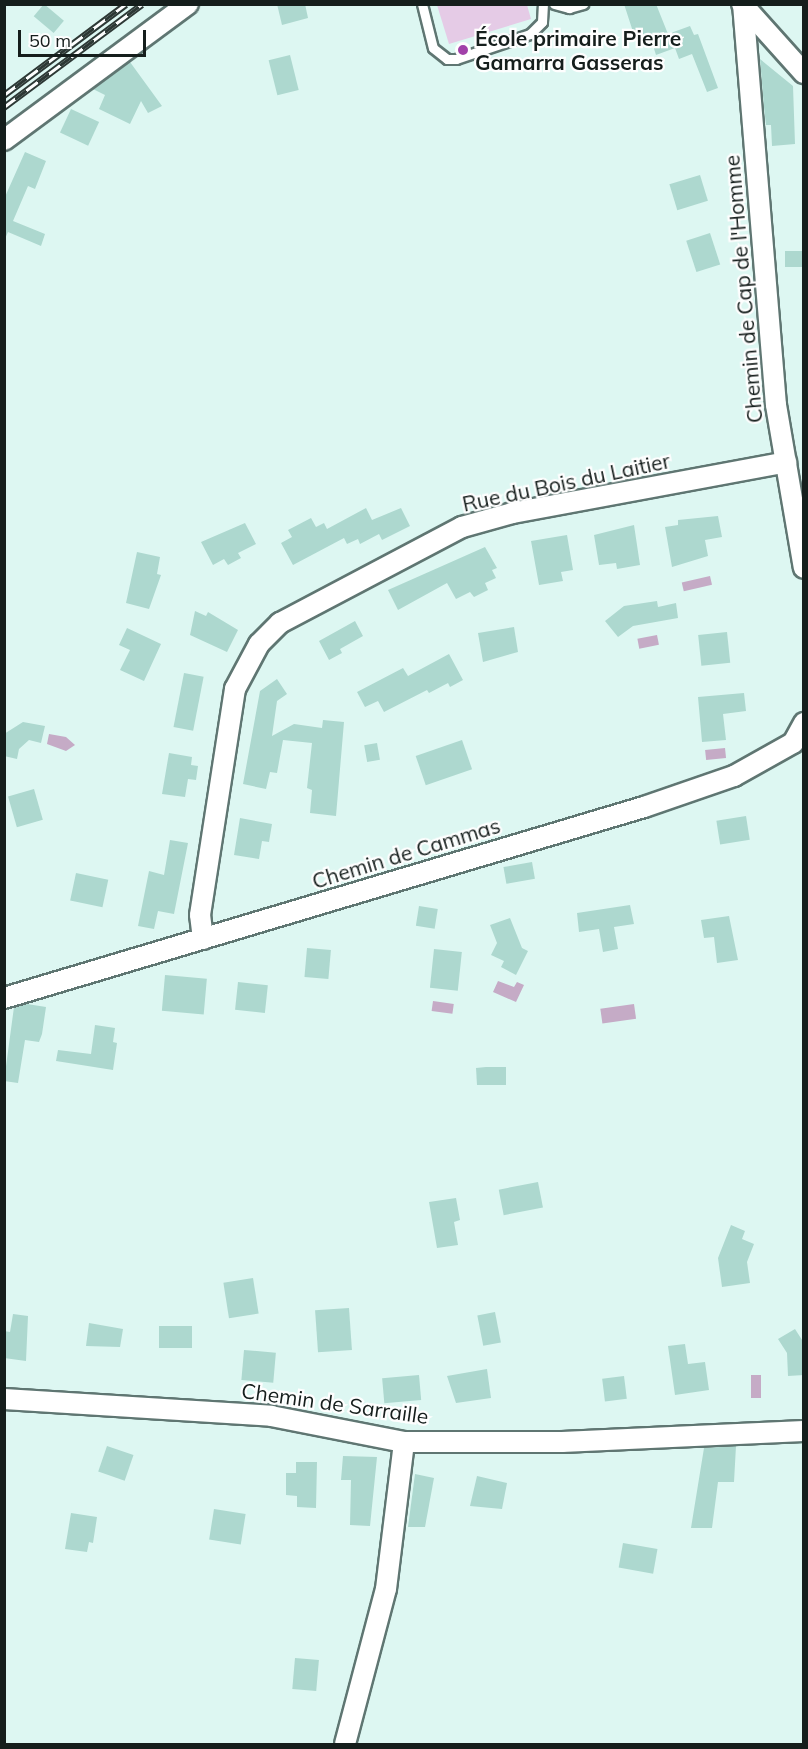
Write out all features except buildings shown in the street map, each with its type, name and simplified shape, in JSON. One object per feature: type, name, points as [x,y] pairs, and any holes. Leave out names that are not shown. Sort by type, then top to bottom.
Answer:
[{"type":"street","points":[[4,140],[188,4]]},
{"type":"street","points":[[743,5],[804,73]]},
{"type":"street","name":"Chemin de Cap de l'Homme","points":[[743,5],[776,405],[804,568]]},
{"type":"street","name":"Rue du Bois du Laitier","points":[[203,939],[200,915],[235,689],[259,644],[280,622],[462,527],[512,513],[786,462]]},
{"type":"street","name":"Chemin de Cammas","points":[[4,998],[644,807],[734,776],[793,743],[804,723]]},
{"type":"street","name":"Chemin de Sarraille","points":[[4,1399],[271,1416],[404,1442],[562,1442],[804,1431]]},
{"type":"street","points":[[345,1744],[386,1589],[404,1442]]},
{"type":"lane","points":[[422,4],[433,48],[447,59],[456,59],[530,34],[542,21],[543,4]]},
{"type":"lane","points":[[554,4],[569,8],[583,4]]},
{"type":"shaded area","points":[[437,5],[527,5],[531,19],[449,44]]},
{"type":"shaded area","points":[[710,576],[712,585],[684,591],[682,583]]},
{"type":"shaded area","points":[[657,635],[659,645],[639,649],[637,639]]},
{"type":"shaded area","points":[[49,734],[66,737],[75,745],[66,751],[47,744]]},
{"type":"shaded area","points":[[725,748],[726,758],[706,760],[705,750]]},
{"type":"shaded area","points":[[498,981],[514,987],[517,982],[524,985],[516,1002],[493,992]]},
{"type":"shaded area","points":[[433,1001],[454,1004],[452,1014],[432,1011]]},
{"type":"shaded area","points":[[634,1004],[636,1019],[602,1024],[600,1009]]},
{"type":"shaded area","points":[[751,1375],[761,1375],[761,1398],[751,1398]]},
{"type":"railway","points":[[4,95],[126,4]]},
{"type":"railway","points":[[4,107],[142,4]]},
{"type":"place","name":"École primaire Pierre Gamarra Gasseras","points":[[463,50]]}]
